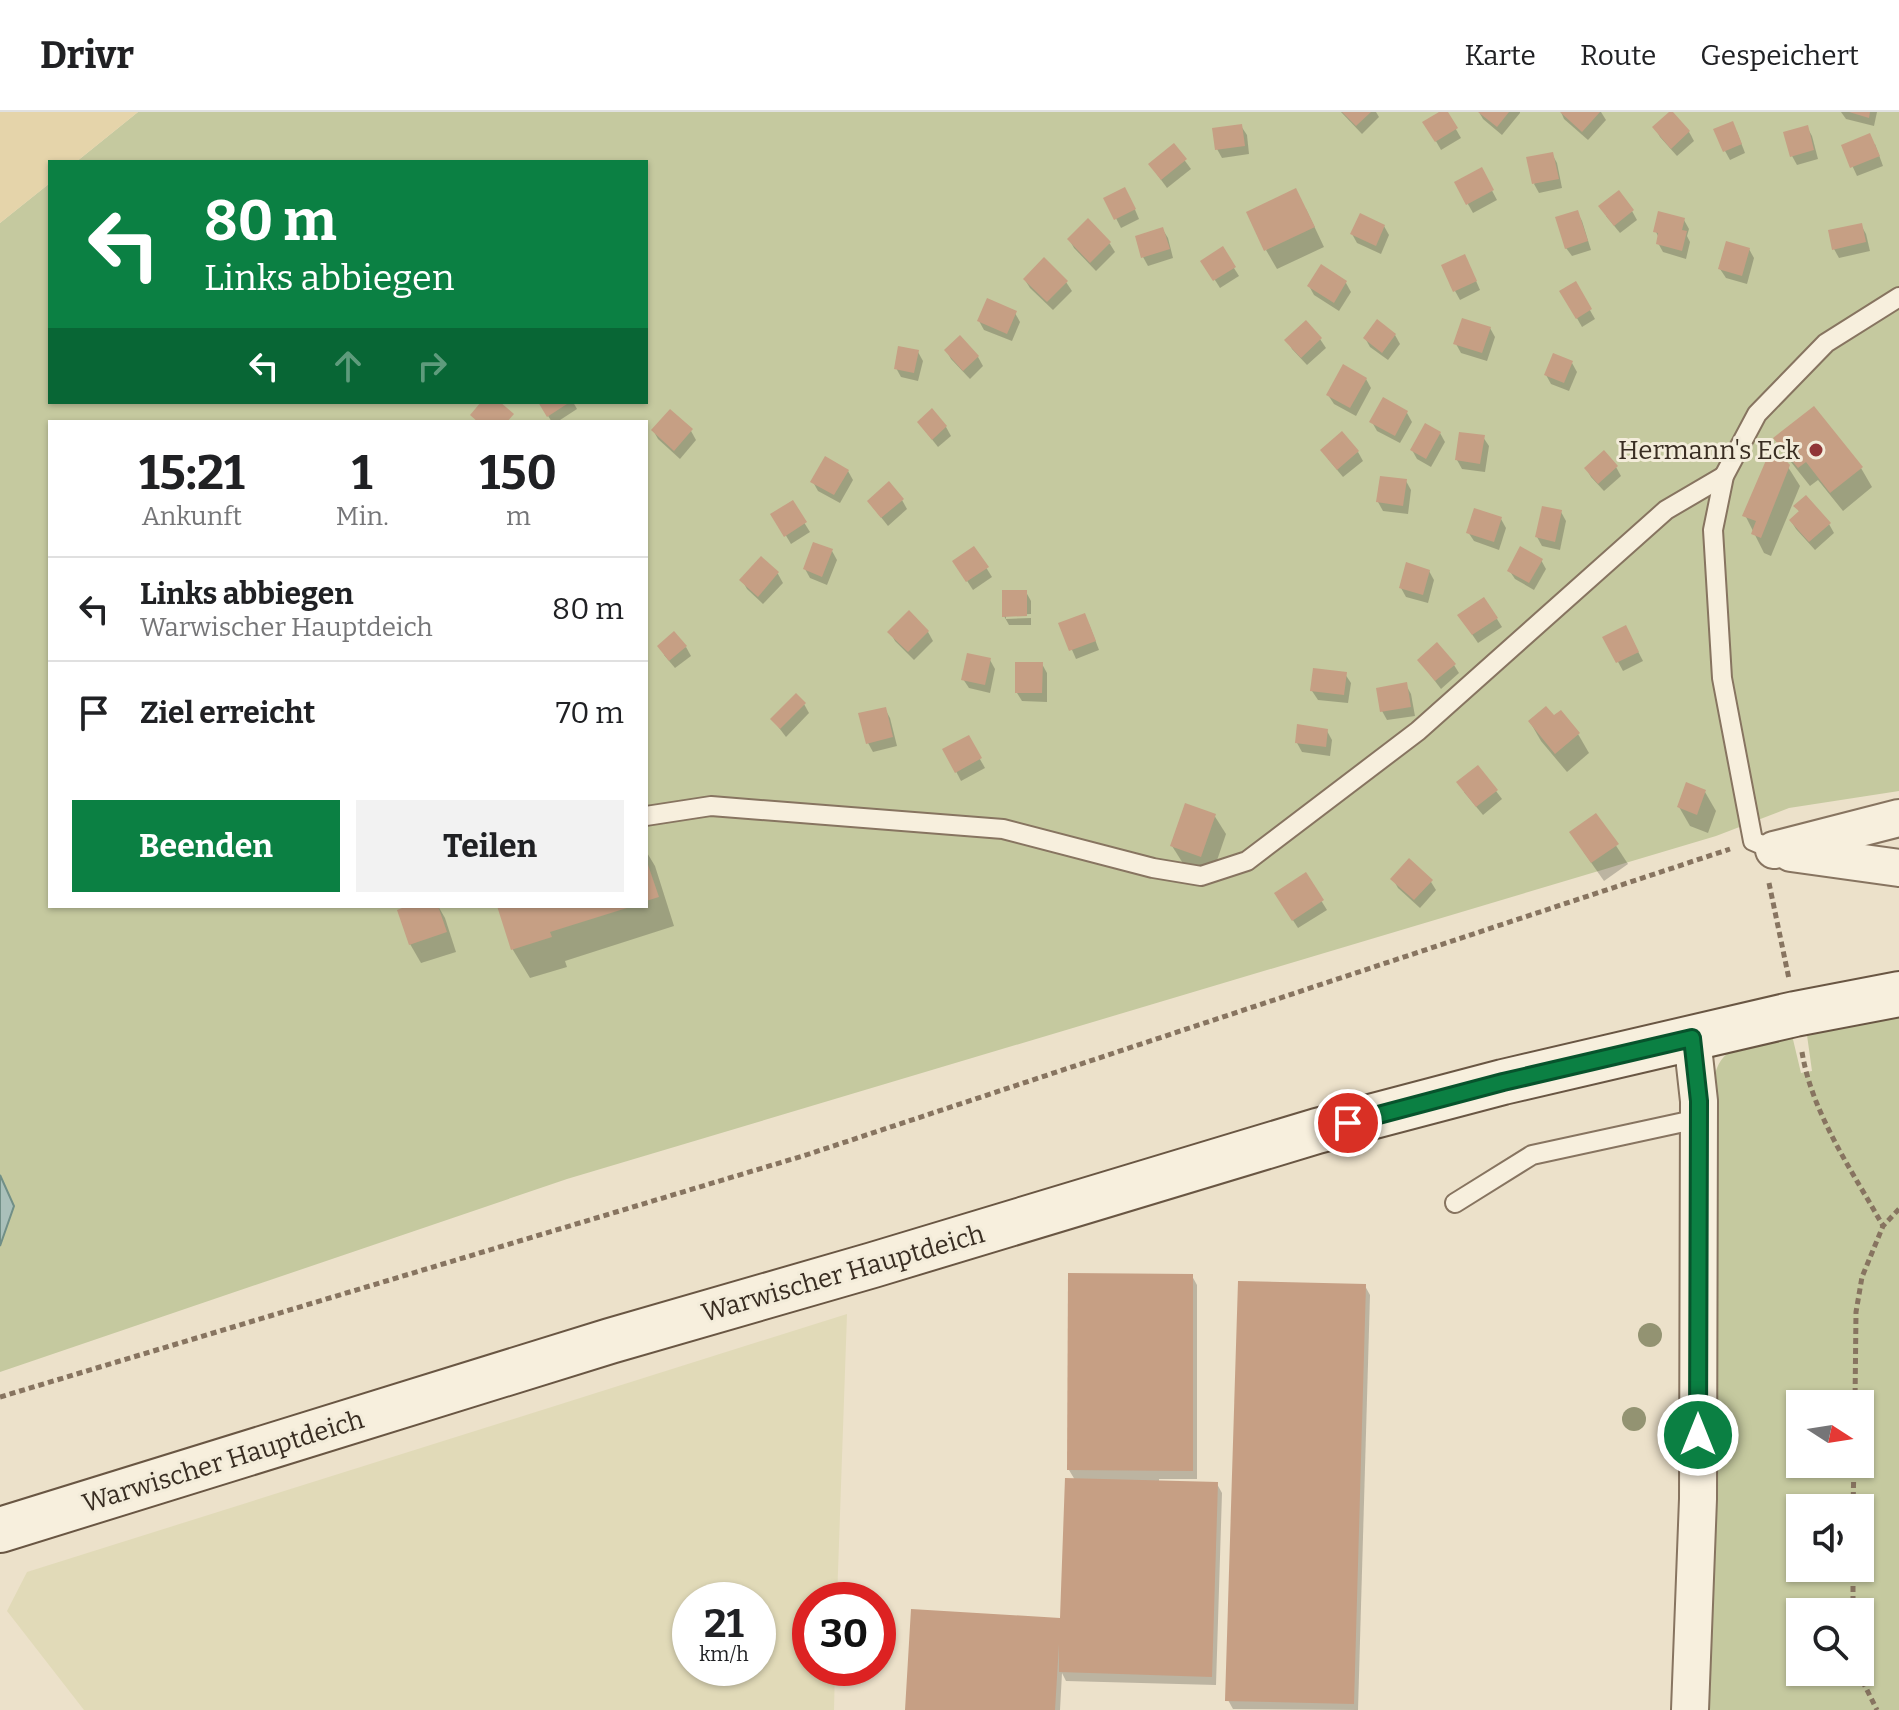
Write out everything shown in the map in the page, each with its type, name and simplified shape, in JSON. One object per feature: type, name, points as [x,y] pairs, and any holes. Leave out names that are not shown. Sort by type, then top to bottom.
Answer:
[{"type":"street","points":[[1765,857],[1899,818]]},
{"type":"street","points":[[1765,857],[1899,868]]},
{"type":"street","name":"Warwischer Hauptdeich","points":[[0,1530],[595,1345],[1317,1131],[1503,1082],[1795,1014],[1899,994]]},
{"type":"street","points":[[1690,1710],[1698,1499],[1699,1101],[1692,1038]]},
{"type":"lane","points":[[1765,857],[1722,678],[1713,530],[1724,476],[1757,414],[1826,343],[1899,297]]},
{"type":"lane","points":[[648,816],[711,806],[1003,829],[1153,868],[1201,876],[1247,861],[1418,731],[1666,510],[1724,476]]},
{"type":"lane","points":[[1455,1203],[1532,1155],[1698,1119]]},
{"type":"path","points":[[0,1397],[806,1155],[1765,857],[1806,1075],[1821,1113],[1883,1226]]},
{"type":"path","points":[[1855,1390],[1856,1312],[1862,1277],[1883,1226],[1899,1209]]},
{"type":"path","points":[[1865,1686],[1877,1710]]},
{"type":"shaded area","points":[[847,1314],[838,1582],[792,1582],[792,1686],[835,1686],[834,1710],[84,1710],[7,1611],[27,1572]]},
{"type":"green space","points":[[138,112],[1899,112],[1899,791],[1789,808],[1716,836],[567,1179],[0,1372],[0,223],[48,185],[48,404],[648,404],[648,160],[78,160]]},
{"type":"green space","points":[[1899,1011],[1899,1710],[1709,1710],[1712,1094],[1715,1074],[1722,1059],[1739,1046],[1791,1031],[1801,1073],[1812,1071],[1806,1028]]},
{"type":"sand","points":[[0,112],[138,112],[78,160],[48,160],[48,185],[0,223]]},
{"type":"water","points":[[0,1175],[14,1206],[0,1246]]},
{"type":"building","points":[[1342,112],[1371,112],[1356,126]]},
{"type":"building","points":[[1439,112],[1448,112],[1458,128],[1435,142],[1422,122]]},
{"type":"building","points":[[1478,112],[1509,112],[1497,127]]},
{"type":"building","points":[[1560,112],[1600,112],[1582,132]]},
{"type":"building","points":[[1673,112],[1690,131],[1671,149],[1652,127]]},
{"type":"building","points":[[1849,112],[1870,112],[1869,118]]},
{"type":"building","points":[[1733,121],[1742,144],[1723,152],[1713,129]]},
{"type":"building","points":[[1242,124],[1245,146],[1215,150],[1212,128]]},
{"type":"building","points":[[1808,125],[1814,150],[1790,157],[1783,132]]},
{"type":"building","points":[[1870,133],[1880,156],[1850,168],[1841,145]]},
{"type":"building","points":[[1174,143],[1187,159],[1161,180],[1148,164]]},
{"type":"building","points":[[1553,152],[1559,179],[1532,184],[1526,157]]},
{"type":"building","points":[[1482,167],[1494,190],[1466,205],[1454,182]]},
{"type":"building","points":[[1125,187],[1136,209],[1114,220],[1103,198]]},
{"type":"building","points":[[1296,188],[1315,227],[1264,251],[1246,212]]},
{"type":"building","points":[[1619,190],[1634,210],[1614,226],[1598,206]]},
{"type":"building","points":[[1578,210],[1588,241],[1565,249],[1555,217]]},
{"type":"building","points":[[1658,211],[1685,218],[1682,230],[1687,231],[1682,251],[1656,244],[1658,233],[1653,232]]},
{"type":"building","points":[[1360,213],[1385,225],[1376,246],[1350,234]]},
{"type":"building","points":[[1088,218],[1111,242],[1090,263],[1067,239]]},
{"type":"building","points":[[1862,223],[1866,242],[1832,250],[1828,230]]},
{"type":"building","points":[[1163,227],[1170,249],[1141,258],[1135,236]]},
{"type":"building","points":[[1726,241],[1750,248],[1742,276],[1718,269]]},
{"type":"building","points":[[1223,246],[1236,267],[1213,281],[1200,261]]},
{"type":"building","points":[[1465,254],[1477,281],[1453,292],[1441,265]]},
{"type":"building","points":[[1044,257],[1068,281],[1047,302],[1023,279]]},
{"type":"building","points":[[1321,264],[1347,281],[1334,303],[1307,286]]},
{"type":"building","points":[[1576,281],[1592,309],[1576,319],[1559,291]]},
{"type":"building","points":[[987,298],[1017,311],[1007,334],[977,321]]},
{"type":"building","points":[[1462,318],[1491,327],[1482,353],[1453,344]]},
{"type":"building","points":[[1377,319],[1396,334],[1382,353],[1363,338]]},
{"type":"building","points":[[1306,320],[1322,338],[1301,358],[1284,340]]},
{"type":"building","points":[[960,335],[979,356],[963,371],[944,350]]},
{"type":"building","points":[[898,346],[919,350],[914,373],[894,369]]},
{"type":"building","points":[[1553,353],[1573,361],[1564,383],[1544,375]]},
{"type":"building","points":[[1343,364],[1367,378],[1350,408],[1326,395]]},
{"type":"building","points":[[1383,397],[1408,411],[1395,436],[1369,422]]},
{"type":"building","points":[[479,404],[502,404],[514,414],[509,420],[476,420],[470,415]]},
{"type":"building","points":[[539,404],[567,404],[547,417]]},
{"type":"building","name":"Hermann's Eck","points":[[1814,406],[1863,467],[1830,493],[1806,462],[1798,468],[1773,438]]},
{"type":"building","points":[[932,408],[947,426],[932,440],[917,422]]},
{"type":"building","points":[[670,409],[693,429],[674,451],[651,430]]},
{"type":"building","points":[[1425,423],[1441,432],[1426,459],[1410,450]]},
{"type":"building","points":[[1342,431],[1359,451],[1337,470],[1320,450]]},
{"type":"building","points":[[1459,432],[1485,435],[1480,464],[1455,460]]},
{"type":"building","points":[[1604,450],[1618,466],[1598,484],[1584,468]]},
{"type":"building","points":[[1770,451],[1781,455],[1790,465],[1761,538],[1751,534],[1756,521],[1742,516]]},
{"type":"building","points":[[825,456],[849,470],[834,495],[810,482]]},
{"type":"building","points":[[1380,476],[1407,479],[1403,506],[1376,502]]},
{"type":"building","points":[[889,481],[904,499],[881,518],[867,501]]},
{"type":"building","points":[[1806,495],[1831,523],[1809,542],[1789,520],[1799,511],[1793,506]]},
{"type":"building","points":[[793,500],[807,522],[784,537],[770,514]]},
{"type":"building","points":[[1542,506],[1562,510],[1555,542],[1535,537]]},
{"type":"building","points":[[1474,508],[1502,517],[1494,542],[1466,533]]},
{"type":"building","points":[[813,542],[833,549],[822,577],[803,569]]},
{"type":"building","points":[[974,546],[989,567],[966,582],[952,561]]},
{"type":"building","points":[[1520,546],[1543,559],[1529,583],[1507,571]]},
{"type":"building","points":[[761,556],[779,572],[758,597],[739,580]]},
{"type":"building","points":[[1406,562],[1430,570],[1423,595],[1399,588]]},
{"type":"building","points":[[1002,590],[1027,590],[1027,616],[1002,617]]},
{"type":"building","points":[[1484,597],[1498,618],[1472,635],[1457,615]]},
{"type":"building","points":[[909,610],[929,631],[908,652],[887,632]]},
{"type":"building","points":[[1085,613],[1096,641],[1069,651],[1058,623]]},
{"type":"building","points":[[1626,625],[1639,652],[1616,663],[1602,637]]},
{"type":"building","points":[[674,631],[687,646],[669,661],[657,646]]},
{"type":"building","points":[[1437,642],[1456,664],[1435,681],[1417,660]]},
{"type":"building","points":[[967,653],[991,658],[985,685],[961,680]]},
{"type":"building","points":[[1015,662],[1043,662],[1042,693],[1015,693]]},
{"type":"building","points":[[1313,668],[1347,672],[1344,695],[1310,691]]},
{"type":"building","points":[[1407,682],[1411,707],[1380,712],[1376,688]]},
{"type":"building","points":[[796,693],[806,703],[780,729],[770,719]]},
{"type":"building","points":[[1546,706],[1554,715],[1561,710],[1580,733],[1555,754],[1528,721]]},
{"type":"building","points":[[886,707],[893,737],[866,744],[858,713]]},
{"type":"building","points":[[1297,724],[1328,729],[1326,747],[1295,743]]},
{"type":"building","points":[[969,735],[982,758],[955,773],[942,749]]},
{"type":"building","points":[[1478,765],[1498,790],[1476,807],[1456,782]]},
{"type":"building","points":[[1686,782],[1706,790],[1697,815],[1677,807]]},
{"type":"building","points":[[1185,803],[1216,814],[1201,857],[1170,846]]},
{"type":"building","points":[[1596,813],[1619,844],[1591,863],[1569,832]]},
{"type":"building","points":[[1409,858],[1433,880],[1414,900],[1390,879]]},
{"type":"building","points":[[648,865],[659,897],[648,900]]},
{"type":"building","points":[[1306,872],[1324,900],[1292,921],[1274,893]]},
{"type":"building","points":[[439,908],[447,932],[409,945],[397,910]]},
{"type":"building","points":[[498,908],[627,908],[550,932],[552,937],[511,950]]},
{"type":"building","points":[[1068,1273],[1193,1274],[1193,1471],[1067,1470]]},
{"type":"building","points":[[1238,1281],[1366,1284],[1354,1704],[1225,1701]]},
{"type":"building","points":[[1065,1478],[1218,1482],[1212,1677],[1059,1672],[1059,1644],[1055,1710],[905,1710],[911,1609],[1060,1618]]},
{"type":"place","name":"Hermann's Eck","points":[[1816,450]]},
{"type":"route","points":[[1348,1123],[1503,1082],[1692,1038],[1699,1101],[1698,1435]]}]
